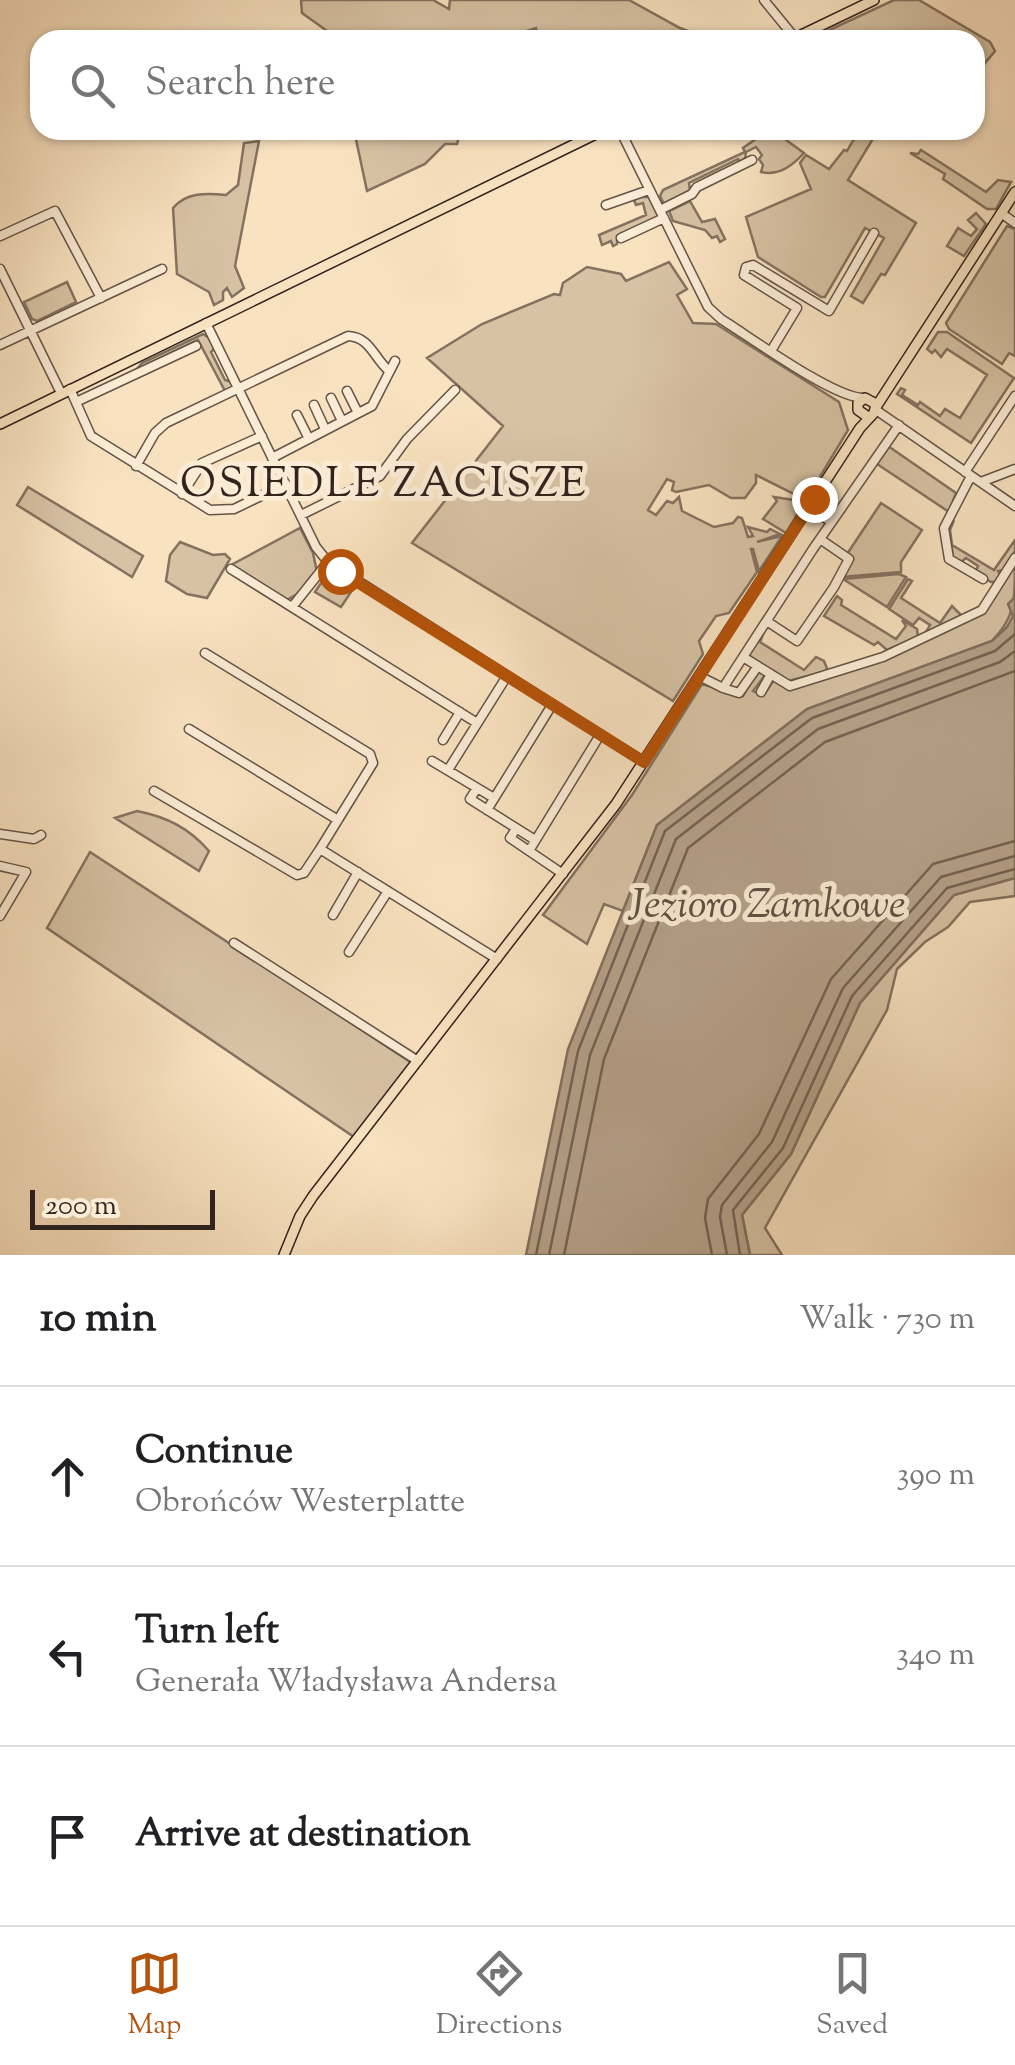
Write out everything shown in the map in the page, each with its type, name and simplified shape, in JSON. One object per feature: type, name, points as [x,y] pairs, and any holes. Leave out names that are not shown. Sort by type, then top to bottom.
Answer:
[{"type":"main road","points":[[812,30],[874,0]]},
{"type":"main road","points":[[0,424],[583,140]]},
{"type":"main road","points":[[284,1255],[313,1196],[563,874],[644,762],[850,446],[867,407],[893,379],[1015,192]]},
{"type":"street","points":[[764,0],[786,30]]},
{"type":"street","points":[[625,140],[708,307],[721,320],[899,425],[1015,506]]},
{"type":"street","points":[[621,238],[692,194],[697,186],[752,160]]},
{"type":"street","points":[[606,205],[650,190]]},
{"type":"street","points":[[0,236],[55,211],[101,298]]},
{"type":"street","points":[[1001,213],[1015,223]]},
{"type":"street","points":[[797,308],[743,271],[753,265],[829,311],[874,232]]},
{"type":"street","points":[[0,268],[30,331],[76,402],[91,436],[210,510],[227,511],[286,484]]},
{"type":"street","points":[[0,346],[162,269]]},
{"type":"street","points":[[771,351],[805,296]]},
{"type":"street","points":[[206,324],[300,516],[328,562],[644,762]]},
{"type":"street","points":[[136,466],[160,427],[348,336],[358,337],[370,346],[389,370]]},
{"type":"street","points":[[76,402],[196,346]]},
{"type":"street","points":[[272,458],[372,406],[395,361]]},
{"type":"street","points":[[300,516],[380,476],[407,438],[455,390]]},
{"type":"street","points":[[348,391],[358,413]]},
{"type":"street","points":[[989,583],[949,559],[944,528],[968,474],[1015,396]]},
{"type":"street","points":[[331,398],[342,421]]},
{"type":"street","points":[[314,405],[325,429]]},
{"type":"street","points":[[297,414],[308,437]]},
{"type":"street","points":[[722,688],[899,425]]},
{"type":"street","points":[[182,494],[202,463],[262,436]]},
{"type":"street","points":[[980,482],[1015,469]]},
{"type":"street","points":[[810,507],[832,522]]},
{"type":"street","points":[[768,622],[798,641],[834,586],[848,558],[820,539]]},
{"type":"street","points":[[743,657],[790,686],[884,658],[982,610],[989,583],[1015,558]]},
{"type":"street","points":[[292,608],[328,562]]},
{"type":"street","points":[[231,569],[477,723]]},
{"type":"street","points":[[154,791],[297,875],[304,873],[373,762],[370,754],[206,653]]},
{"type":"street","points":[[698,676],[739,693],[758,666]]},
{"type":"street","points":[[760,692],[771,674]]},
{"type":"street","points":[[448,770],[506,676]]},
{"type":"street","points":[[488,810],[552,706]]},
{"type":"street","points":[[443,740],[460,712]]},
{"type":"street","points":[[188,729],[338,820]]},
{"type":"street","points":[[529,851],[600,735]]},
{"type":"street","points":[[432,761],[494,798]]},
{"type":"street","points":[[477,788],[470,800],[535,840]]},
{"type":"street","points":[[516,829],[510,838],[563,874]]},
{"type":"street","points":[[0,834],[34,839],[41,835]]},
{"type":"street","points":[[320,849],[497,959]]},
{"type":"street","points":[[0,866],[26,872],[0,916]]},
{"type":"street","points":[[333,915],[358,872]]},
{"type":"street","points":[[350,952],[388,891]]},
{"type":"street","points":[[234,943],[418,1060]]},
{"type":"shaded area","points":[[301,0],[433,0],[449,9],[450,0],[629,0],[685,30],[326,30],[302,13]]},
{"type":"shaded area","points":[[894,0],[919,0],[970,30],[829,30]]},
{"type":"shaded area","points":[[985,39],[995,51],[985,63]]},
{"type":"shaded area","points":[[356,140],[458,140],[457,144],[445,144],[425,164],[367,191]]},
{"type":"shaded area","points":[[754,140],[786,140],[804,153],[779,171],[761,172],[762,155],[756,147],[746,152],[741,163],[738,159],[689,183],[690,191],[664,204],[660,196],[663,190],[745,152],[743,148]]},
{"type":"shaded area","points":[[853,140],[872,140],[848,180],[916,223],[863,303],[851,296],[884,238],[865,228],[825,297],[821,297],[758,257],[746,217],[811,189],[800,163],[806,155],[829,169]]},
{"type":"shaded area","points":[[259,141],[235,266],[244,288],[232,297],[227,288],[223,300],[214,305],[209,292],[177,274],[173,208],[190,196],[226,195],[238,185],[244,143]]},
{"type":"shaded area","points":[[921,150],[986,192],[998,180],[1011,182],[996,209],[987,209],[943,179],[945,174],[910,153],[918,154]]},
{"type":"shaded area","points":[[650,197],[657,218],[617,236],[613,246],[611,241],[602,245],[599,235],[646,215],[643,203],[636,205],[634,200]]},
{"type":"shaded area","points":[[690,201],[702,222],[715,219],[725,239],[720,242],[705,230],[673,221],[669,211]]},
{"type":"shaded area","points":[[976,213],[986,224],[964,256],[947,246],[958,228],[971,236],[977,229],[968,220]]},
{"type":"shaded area","points":[[1007,226],[1015,229],[1015,356],[1009,353],[1002,364],[949,329],[946,323]]},
{"type":"shaded area","points":[[669,262],[687,289],[677,295],[693,323],[716,324],[839,402],[848,430],[806,500],[756,475],[756,483],[745,498],[731,498],[709,485],[676,492],[672,490],[674,482],[667,479],[648,510],[656,515],[667,501],[673,503],[679,497],[682,511],[714,527],[733,523],[738,517],[742,518],[748,537],[753,536],[748,527],[780,534],[757,542],[782,536],[759,571],[751,549],[757,572],[729,613],[716,616],[699,641],[703,654],[673,701],[412,543],[503,426],[427,358],[482,324],[554,294],[560,295],[563,283],[587,267],[621,274],[626,281]]},
{"type":"shaded area","points":[[67,282],[76,302],[37,321],[32,319],[24,302]]},
{"type":"shaded area","points":[[938,332],[947,332],[1014,378],[971,443],[897,394],[901,388],[905,390],[902,395],[918,405],[920,402],[940,416],[945,409],[960,418],[987,375],[947,349],[941,357],[935,350],[932,353],[927,349]]},
{"type":"shaded area","points":[[203,334],[215,348],[211,352],[225,380],[232,382],[233,390],[225,391],[198,340],[136,370],[142,363]]},
{"type":"shaded area","points":[[888,446],[956,493],[949,512],[877,464]]},
{"type":"shaded area","points":[[28,487],[143,556],[132,577],[17,505]]},
{"type":"shaded area","points":[[774,497],[803,505],[786,533],[763,519],[777,501]]},
{"type":"shaded area","points":[[881,503],[922,530],[901,562],[901,572],[841,577],[847,554]]},
{"type":"shaded area","points":[[954,520],[950,530],[952,545],[994,570],[1015,540],[1015,551],[1003,570],[998,571],[996,582],[975,572],[978,566],[966,558],[961,562],[953,557],[949,529]]},
{"type":"shaded area","points":[[300,528],[313,553],[317,572],[299,593],[287,600],[231,565]]},
{"type":"shaded area","points":[[180,542],[213,555],[225,554],[230,559],[207,598],[187,594],[166,581],[170,555]]},
{"type":"shaded area","points":[[1015,566],[1012,608],[992,641],[807,709],[657,825],[623,911],[604,904],[587,944],[543,915],[632,795],[702,684],[743,696],[758,670],[766,674],[753,691],[763,696],[774,680],[790,689],[884,660],[980,613]]},
{"type":"shaded area","points":[[899,574],[906,577],[887,607],[843,579]]},
{"type":"shaded area","points":[[332,576],[353,589],[341,607],[315,592],[325,577]]},
{"type":"shaded area","points":[[908,579],[912,581],[901,598],[940,623],[952,606],[963,617],[926,632],[930,625],[919,618],[913,625],[889,609]]},
{"type":"shaded area","points":[[837,596],[841,605],[896,639],[906,626],[902,620],[917,629],[918,637],[887,650],[878,642],[874,645],[824,616]]},
{"type":"shaded area","points":[[766,627],[760,642],[804,670],[816,657],[824,661],[828,671],[788,681],[751,657],[748,653]]},
{"type":"shaded area","points":[[137,811],[177,825],[194,836],[209,851],[199,871],[115,818]]},
{"type":"shaded area","points":[[90,852],[415,1065],[357,1139],[47,928]]},
{"type":"shaded area","points":[[1015,878],[1015,896],[970,902],[948,927],[925,942],[897,969],[887,1010],[765,1228],[782,1255],[750,1255],[742,1215],[791,1154],[860,1003],[954,895]]},
{"type":"water","name":"Jezioro Zamkowe","points":[[1015,597],[1015,878],[954,895],[860,1003],[791,1154],[742,1215],[750,1255],[526,1255],[568,1049],[657,825],[807,709],[992,641],[1013,616],[1008,604]]},
{"type":"district","name":"OSIEDLE ZACISZE","points":[[384,486]]},
{"type":"route","points":[[340,571],[644,762],[814,499]]}]
